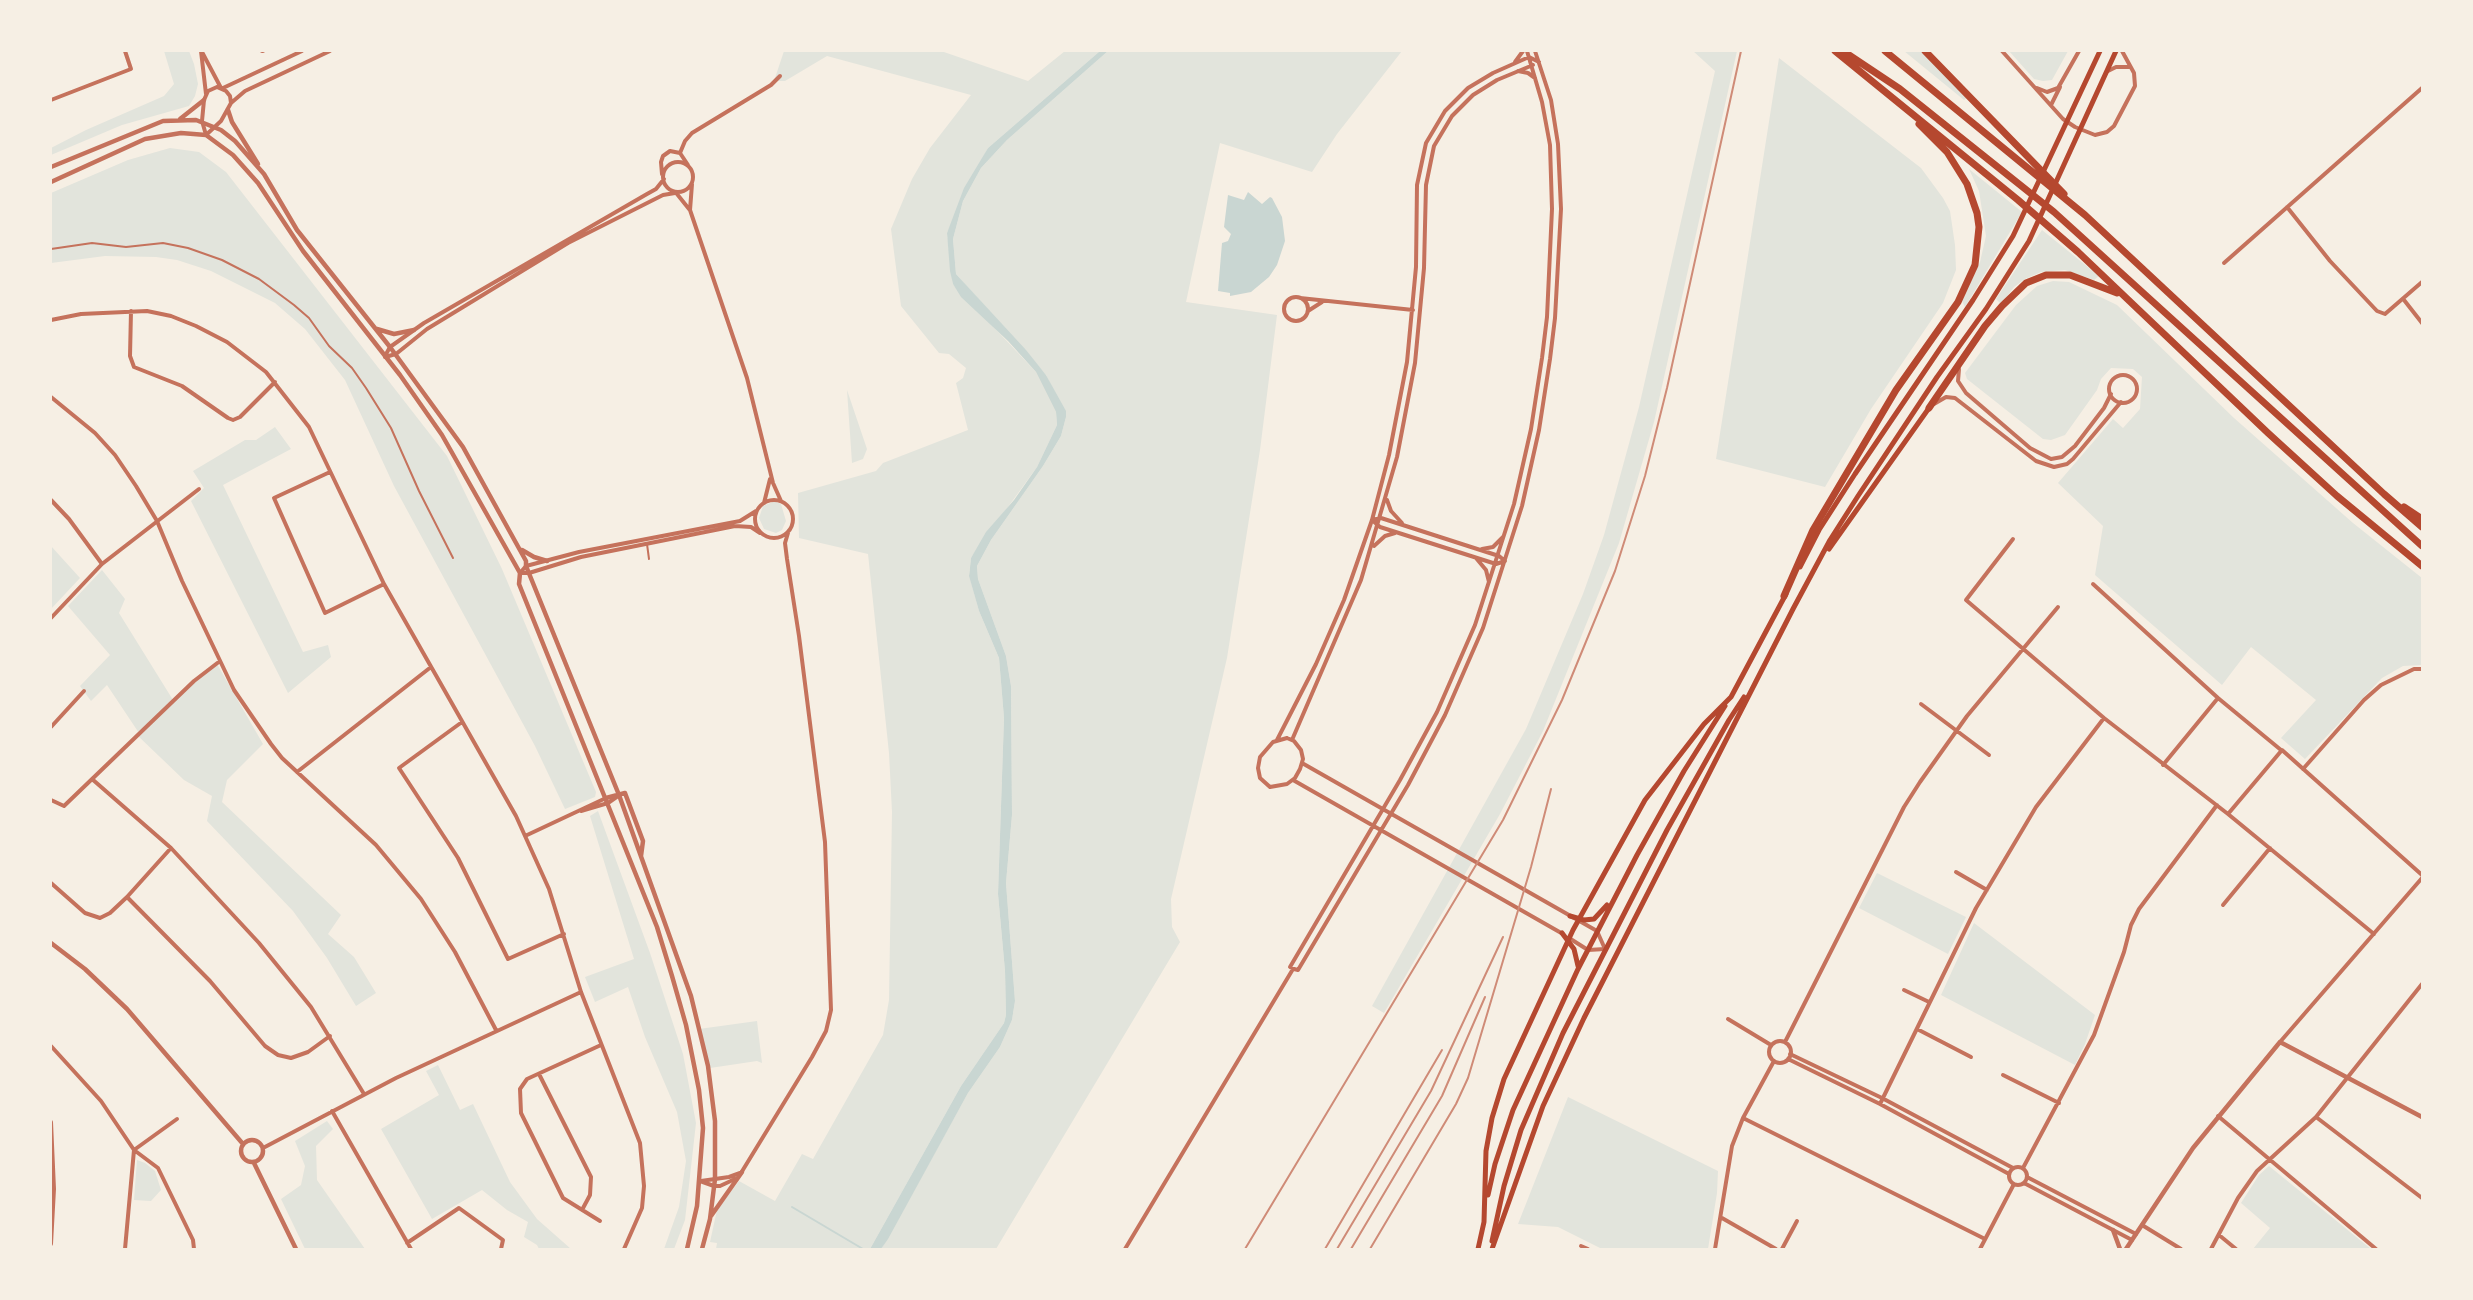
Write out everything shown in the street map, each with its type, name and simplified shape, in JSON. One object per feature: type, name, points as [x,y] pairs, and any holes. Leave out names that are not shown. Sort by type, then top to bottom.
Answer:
[{"type":"highway","points":[[1835,51],[2018,200],[2078,252],[2313,474],[2422,566]]},
{"type":"highway","points":[[1843,51],[1900,88],[2037,197],[2422,546]]},
{"type":"highway","points":[[1885,51],[2085,215]]},
{"type":"highway","points":[[1925,51],[2085,215],[2377,488],[2422,527]]},
{"type":"highway","points":[[1784,596],[1813,530],[1892,397],[1958,302],[1977,259],[1979,227],[1977,213],[1967,184],[1947,152],[1892,97]]},
{"type":"highway","points":[[1929,408],[2002,306],[2016,290],[2036,278],[2060,274],[2070,275],[2109,289],[2127,299]]},
{"type":"highway","points":[[2377,488],[2422,519]]},
{"type":"main road","points":[[1478,1249],[1495,1164],[1517,1101],[1617,891],[1684,771],[1731,697],[1819,530],[1973,300],[2013,236],[2100,51]]},
{"type":"main road","points":[[1491,1249],[1543,1106],[1584,1018],[1757,679],[1820,559],[1892,444],[1986,309],[2028,241],[2116,51]]},
{"type":"main road","points":[[1820,559],[1858,510],[1929,408]]},
{"type":"main road","points":[[1491,1249],[1504,1186],[1521,1130],[1542,1078],[1605,949],[1667,830],[1729,720],[1757,679]]},
{"type":"main road","points":[[1486,1205],[1486,1151],[1492,1118],[1504,1079],[1573,930],[1645,800],[1704,724],[1731,697]]},
{"type":"main road","points":[[1570,916],[1584,920],[1594,919],[1600,915],[1617,891]]},
{"type":"main road","points":[[1562,933],[1577,955],[1578,969]]},
{"type":"street","points":[[51,100],[131,69],[124,51]]},
{"type":"street","points":[[201,51],[222,88],[230,96],[231,103]]},
{"type":"street","points":[[201,51],[205,97],[202,122],[206,135]]},
{"type":"street","points":[[180,119],[213,88],[222,88],[302,51]]},
{"type":"street","points":[[206,135],[216,127],[231,103],[245,91],[330,51]]},
{"type":"street","points":[[1294,969],[1290,967],[1405,772],[1437,712],[1475,625],[1499,556],[1531,429],[1547,317],[1552,177],[1546,124],[1532,65],[1525,51],[1514,63]]},
{"type":"street","points":[[1294,969],[1298,970],[1430,744],[1465,673],[1506,561],[1532,470],[1546,391],[1555,318],[1560,177],[1558,144],[1551,100],[1535,51]]},
{"type":"street","points":[[2002,51],[2063,119],[2095,135],[2107,132],[2119,120],[2135,86],[2136,79],[2122,51]]},
{"type":"street","points":[[2051,105],[2079,51]]},
{"type":"street","points":[[1277,740],[1292,740],[1301,750],[1302,763],[1293,780],[1276,788],[1266,785],[1260,778],[1258,768],[1260,757],[1269,745],[1277,740],[1316,664],[1342,605],[1372,520],[1397,415],[1413,310],[1417,185],[1426,143],[1434,127],[1456,98],[1480,80],[1529,57],[1540,62]]},
{"type":"street","points":[[1292,740],[1302,712],[1350,608],[1372,549],[1404,426],[1421,312],[1426,185],[1429,163],[1442,131],[1462,104],[1491,84],[1540,62]]},
{"type":"street","points":[[2106,74],[2116,67],[2130,67]]},
{"type":"street","points":[[1517,71],[1528,73],[1536,79]]},
{"type":"street","points":[[681,153],[688,136],[771,85],[780,76]]},
{"type":"street","points":[[2035,87],[2052,91],[2061,83]]},
{"type":"street","points":[[2224,263],[2422,88]]},
{"type":"street","points":[[228,110],[232,122],[297,230],[396,354],[463,447],[519,547],[619,795]]},
{"type":"street","points":[[51,167],[155,123],[180,119],[202,122],[216,127],[235,141],[264,174]]},
{"type":"street","points":[[51,182],[146,139],[181,134],[206,135],[233,155],[258,183],[309,259],[442,435],[520,573],[519,584],[657,927],[686,1025],[699,1090],[702,1120],[700,1181],[694,1228],[687,1249]]},
{"type":"street","points":[[690,210],[692,184],[690,168],[681,153],[670,151],[663,156],[661,162],[663,178],[668,188],[690,210],[747,378],[771,475],[781,501]]},
{"type":"street","points":[[385,357],[390,347],[480,289],[656,189],[663,178],[665,168],[674,161],[681,161],[690,168]]},
{"type":"street","points":[[385,357],[396,354],[427,329],[568,243],[663,195],[686,191],[692,184]]},
{"type":"street","points":[[2287,207],[2330,261],[2378,311],[2385,314],[2404,300],[2422,282]]},
{"type":"street","points":[[1322,302],[1315,305],[1305,318],[1298,321],[1291,320],[1286,314],[1287,303],[1293,298],[1413,310]]},
{"type":"street","points":[[1300,298],[1306,303],[1308,312]]},
{"type":"street","points":[[2404,300],[2422,323]]},
{"type":"street","points":[[51,320],[81,314],[147,311],[171,316],[211,333],[266,372],[309,427],[384,584],[516,816],[549,889],[581,992],[640,1143],[644,1186],[642,1208],[624,1249]]},
{"type":"street","points":[[131,312],[130,356],[134,367],[182,386],[228,418],[233,420],[240,417],[275,382]]},
{"type":"street","points":[[375,327],[394,334],[414,330]]},
{"type":"street","points":[[1929,408],[1946,397],[1955,398],[2036,461],[2054,467],[2062,466],[2073,459],[2121,402],[2129,401],[2135,396],[2137,387],[2126,375],[2114,379],[2110,386],[2111,394],[2104,408],[2075,446],[2062,457],[2051,459],[2030,448],[1960,387],[1957,376],[1962,360]]},
{"type":"street","points":[[2111,394],[2121,402]]},
{"type":"street","points":[[51,397],[88,427],[115,455],[157,520],[182,581],[234,690],[271,744],[297,772],[376,845],[421,899],[455,952],[496,1030]]},
{"type":"street","points":[[330,472],[274,498],[325,614],[384,584]]},
{"type":"street","points":[[520,573],[526,566],[579,552],[740,521],[756,512],[764,503],[771,475]]},
{"type":"street","points":[[51,618],[102,564],[199,489]]},
{"type":"street","points":[[1387,497],[1394,516],[1405,526]]},
{"type":"street","points":[[51,500],[69,519],[102,564]]},
{"type":"street","points":[[710,1218],[742,1172],[826,1031],[831,1010],[828,901],[820,792],[785,543],[793,524],[793,517],[789,507],[781,501],[772,500],[764,503]]},
{"type":"street","points":[[756,512],[755,524],[760,533]]},
{"type":"street","points":[[1372,520],[1381,518],[1499,556],[1506,561]]},
{"type":"street","points":[[1372,520],[1379,526],[1401,534],[1496,564],[1506,561]]},
{"type":"street","points":[[520,573],[529,573],[581,557],[735,526],[751,527],[774,539],[788,533]]},
{"type":"street","points":[[1372,549],[1385,536],[1401,534]]},
{"type":"street","points":[[1479,550],[1492,547],[1505,534]]},
{"type":"street","points":[[2013,539],[1966,600],[2104,718],[2217,805],[2374,934]]},
{"type":"street","points":[[519,547],[527,554],[547,561]]},
{"type":"street","points":[[1476,557],[1486,570],[1489,586]]},
{"type":"street","points":[[2093,584],[2218,698],[2282,750],[2422,876],[2218,1116],[2193,1148],[2126,1249]]},
{"type":"street","points":[[1785,1042],[1904,807],[1956,730],[2058,607]]},
{"type":"street","points":[[51,800],[64,806],[194,681],[220,661]]},
{"type":"street","points":[[297,772],[431,667]]},
{"type":"street","points":[[2303,769],[2364,700],[2381,685],[2414,669],[2422,669]]},
{"type":"street","points":[[51,727],[84,691]]},
{"type":"street","points":[[2163,765],[2218,698]]},
{"type":"street","points":[[1921,704],[1989,755]]},
{"type":"street","points":[[1880,1104],[1987,890],[2036,807],[2104,718]]},
{"type":"street","points":[[462,722],[399,768],[458,858],[508,959],[564,934]]},
{"type":"street","points":[[2228,814],[2282,750]]},
{"type":"street","points":[[1293,780],[1588,950],[1605,949],[1597,931],[1302,763]]},
{"type":"street","points":[[92,779],[171,848],[259,943],[311,1007],[364,1094]]},
{"type":"street","points":[[525,836],[625,793],[643,841],[641,856],[687,985],[708,1066],[715,1121],[715,1179],[710,1218],[702,1249]]},
{"type":"street","points":[[2023,1168],[2098,1027],[2131,925],[2139,909],[2217,805]]},
{"type":"street","points":[[51,883],[85,913],[100,918],[110,913],[127,897],[171,848]]},
{"type":"street","points":[[2223,905],[2270,848]]},
{"type":"street","points":[[1956,872],[1987,890]]},
{"type":"street","points":[[127,897],[210,981],[265,1046],[278,1055],[291,1058],[308,1052],[330,1036]]},
{"type":"street","points":[[51,943],[85,969],[127,1009],[243,1144]]},
{"type":"street","points":[[1125,1249],[1294,969]]},
{"type":"street","points":[[2211,1249],[2238,1198],[2257,1171],[2316,1117],[2422,984]]},
{"type":"street","points":[[1904,990],[1929,1002]]},
{"type":"street","points":[[262,1148],[364,1094],[581,992]]},
{"type":"street","points":[[1728,1019],[1772,1045]]},
{"type":"street","points":[[1917,1029],[1971,1057]]},
{"type":"street","points":[[1778,1041],[1785,1042],[1789,1047],[1788,1059],[1783,1062],[1773,1061],[1769,1055],[1772,1045],[1778,1041]]},
{"type":"street","points":[[2280,1042],[2422,1118]]},
{"type":"street","points":[[600,1221],[563,1198],[521,1113],[520,1089],[527,1080],[601,1045]]},
{"type":"street","points":[[51,1046],[101,1101],[134,1150],[158,1168],[193,1240],[194,1249]]},
{"type":"street","points":[[1790,1053],[1882,1098],[2013,1168],[2023,1168]]},
{"type":"street","points":[[1788,1059],[1880,1104],[2009,1174]]},
{"type":"street","points":[[1716,1249],[1732,1146],[1743,1118],[1773,1061]]},
{"type":"street","points":[[539,1074],[591,1177],[590,1195],[582,1210]]},
{"type":"street","points":[[2003,1075],[2059,1103]]},
{"type":"street","points":[[332,1111],[411,1249]]},
{"type":"street","points":[[2218,1116],[2376,1249]]},
{"type":"street","points":[[2316,1117],[2422,1198]]},
{"type":"street","points":[[1743,1118],[1985,1239]]},
{"type":"street","points":[[125,1249],[134,1150],[177,1119]]},
{"type":"street","points":[[51,1122],[54,1159],[51,1244]]},
{"type":"street","points":[[254,1140],[262,1148],[262,1155],[254,1163],[247,1162],[240,1150],[243,1144],[254,1140]]},
{"type":"street","points":[[254,1163],[296,1249]]},
{"type":"street","points":[[2013,1168],[2009,1179],[2014,1184]]},
{"type":"street","points":[[2023,1168],[2028,1177],[2136,1234]]},
{"type":"street","points":[[700,1181],[729,1177],[742,1172]]},
{"type":"street","points":[[700,1181],[714,1186],[729,1183],[742,1172]]},
{"type":"street","points":[[2024,1183],[2028,1177]]},
{"type":"street","points":[[2014,1184],[2024,1183],[2132,1240]]},
{"type":"street","points":[[1980,1249],[2014,1184]]},
{"type":"street","points":[[407,1243],[459,1208],[503,1240],[501,1249]]},
{"type":"street","points":[[1721,1218],[1776,1249]]},
{"type":"street","points":[[1782,1249],[1797,1221]]},
{"type":"street","points":[[2142,1225],[2181,1249]]},
{"type":"street","points":[[2113,1230],[2120,1249]]},
{"type":"street","points":[[2219,1235],[2236,1249]]},
{"type":"street","points":[[1581,1246],[1587,1249]]},
{"type":"lane","points":[[51,249],[92,243],[126,247],[164,243],[188,248],[222,260],[259,279],[294,305],[309,318],[329,346],[352,368],[366,388],[391,428],[419,491],[453,558]]},
{"type":"lane","points":[[646,544],[649,559]]},
{"type":"shaded area","points":[[164,51],[189,51],[198,84],[189,106],[122,125],[51,155],[51,148],[164,96],[174,84]]},
{"type":"shaded area","points":[[784,51],[941,51],[1028,81],[1065,51],[1100,51],[988,148],[947,233],[953,284],[1036,372],[1056,412],[1057,425],[1037,467],[971,558],[969,575],[979,611],[999,658],[1004,718],[998,894],[1005,971],[1006,1015],[1004,1023],[961,1086],[870,1249],[716,1249],[717,1243],[710,1242],[717,1210],[739,1181],[775,1201],[802,1154],[813,1159],[883,1035],[889,1000],[892,812],[889,753],[868,554],[799,538],[798,493],[876,471],[883,463],[968,430],[956,383],[963,378],[966,368],[949,354],[939,353],[901,306],[891,229],[912,179],[930,148],[971,95],[827,56],[785,81],[774,81]]},
{"type":"shaded area","points":[[1100,51],[1108,51],[1007,140],[981,168],[963,201],[953,239],[956,274],[1046,375],[1066,411],[1066,417],[1061,436],[1043,466],[991,540],[977,566],[978,579],[1006,656],[1011,686],[1012,815],[1006,883],[1015,1001],[1012,1020],[1000,1047],[968,1093],[888,1239],[881,1249],[870,1249],[961,1086],[1004,1023],[1006,1015],[1005,971],[998,894],[1004,718],[999,658],[979,611],[969,576],[971,558],[986,532],[1014,500],[1037,467],[1057,425],[1056,412],[1036,372],[1008,341],[961,297],[953,284],[947,233],[964,188],[988,148]]},
{"type":"shaded area","points":[[1108,51],[1402,51],[1337,134],[1312,172],[1220,143],[1186,302],[1277,315],[1260,450],[1227,658],[1171,899],[1172,927],[1180,942],[996,1249],[881,1249],[968,1093],[1000,1047],[1012,1020],[1015,1001],[1006,883],[1012,815],[1011,686],[1006,656],[978,579],[977,566],[991,540],[1043,466],[1061,436],[1066,417],[1046,375],[956,274],[953,239],[963,201],[981,168],[1007,140]]},
{"type":"shaded area","points":[[1693,51],[1737,51],[1654,422],[1619,543],[1543,731],[1500,814],[1384,1013],[1372,1006],[1526,729],[1583,594],[1604,535],[1639,407],[1715,71]]},
{"type":"shaded area","points":[[1904,51],[1921,51],[1968,97],[1964,100]]},
{"type":"shaded area","points":[[2009,51],[2068,51],[2052,80],[2043,81],[2034,79]]},
{"type":"shaded area","points":[[1779,58],[1921,168],[1950,211],[1955,245],[1956,270],[1943,303],[1871,409],[1825,487],[1716,459]]},
{"type":"shaded area","points":[[170,148],[199,152],[226,172],[447,456],[502,569],[596,792],[595,797],[565,809],[535,746],[394,486],[345,380],[305,329],[275,303],[211,271],[177,260],[156,257],[105,256],[51,263],[51,193],[128,160]]},
{"type":"shaded area","points":[[1969,169],[2022,212],[1965,307],[1962,301],[1980,262],[1986,236],[1979,191]]},
{"type":"shaded area","points":[[1248,192],[1262,204],[1270,197],[1272,198],[1282,217],[1285,241],[1277,265],[1269,277],[1251,292],[1230,296],[1230,293],[1218,291],[1222,243],[1228,241],[1231,234],[1224,227],[1228,195],[1244,200]]},
{"type":"shaded area","points":[[2042,230],[2099,276],[2094,280],[2065,270],[2041,272],[2014,287],[2001,304],[1996,299]]},
{"type":"shaded area","points":[[2053,281],[2069,282],[2117,305],[2234,418],[2353,523],[2422,578],[2422,665],[2403,666],[2382,678],[2305,759],[2281,738],[2316,700],[2251,647],[2222,685],[2095,575],[2103,526],[2058,483],[2113,419],[2123,428],[2140,409],[2142,377],[2133,369],[2111,368],[2101,379],[2097,390],[2065,435],[2051,440],[2043,439],[1967,379],[1965,373],[2016,305],[2037,286]]},
{"type":"shaded area","points":[[847,390],[867,449],[863,459],[852,463]]},
{"type":"shaded area","points":[[275,427],[291,449],[223,485],[303,652],[328,645],[331,657],[288,693],[191,501],[204,488],[193,471],[245,440],[256,440]]},
{"type":"shaded area","points":[[775,501],[781,504],[786,521],[782,530],[776,533],[764,529],[759,518],[763,506]]},
{"type":"shaded area","points":[[51,546],[80,578],[51,609]]},
{"type":"shaded area","points":[[102,570],[125,599],[119,613],[173,700],[217,664],[263,744],[227,780],[222,802],[341,915],[328,934],[354,957],[376,993],[356,1006],[327,958],[293,911],[207,821],[212,796],[184,780],[137,735],[139,733],[107,685],[91,701],[80,686],[110,655],[68,606]]},
{"type":"shaded area","points":[[598,811],[650,953],[683,1054],[696,1123],[685,1220],[674,1249],[664,1249],[679,1207],[686,1161],[677,1112],[645,1037],[628,987],[595,1002],[585,977],[634,959],[590,816]]},
{"type":"shaded area","points":[[1877,873],[1966,917],[1948,954],[1859,908]]},
{"type":"shaded area","points":[[1974,923],[2095,1015],[2075,1065],[1941,995]]},
{"type":"shaded area","points":[[757,1021],[762,1063],[757,1061],[710,1068],[699,1029]]},
{"type":"shaded area","points":[[438,1065],[460,1110],[473,1104],[510,1182],[537,1219],[571,1249],[539,1249],[537,1245],[524,1237],[528,1222],[507,1210],[482,1190],[432,1219],[381,1129],[439,1095],[426,1071]]},
{"type":"shaded area","points":[[1568,1097],[1718,1171],[1717,1193],[1708,1249],[1602,1249],[1558,1227],[1518,1224]]},
{"type":"shaded area","points":[[327,1121],[333,1129],[316,1146],[317,1180],[365,1249],[305,1249],[281,1199],[301,1185],[305,1166],[295,1141]]},
{"type":"shaded area","points":[[137,1160],[155,1171],[161,1190],[151,1201],[134,1200]]},
{"type":"shaded area","points":[[2269,1166],[2371,1249],[2253,1249],[2270,1228],[2241,1203],[2259,1175]]},
{"type":"waterway","points":[[792,1207],[863,1249]]},
{"type":"railway","points":[[1245,1249],[1503,820],[1562,700],[1615,571],[1645,476],[1667,388],[1741,51]]},
{"type":"railway","points":[[1370,1249],[1456,1104],[1468,1078],[1531,867],[1551,789]]},
{"type":"railway","points":[[1337,1249],[1431,1091],[1503,937]]},
{"type":"railway","points":[[1351,1249],[1442,1096],[1485,997]]},
{"type":"railway","points":[[1325,1249],[1442,1050]]}]
